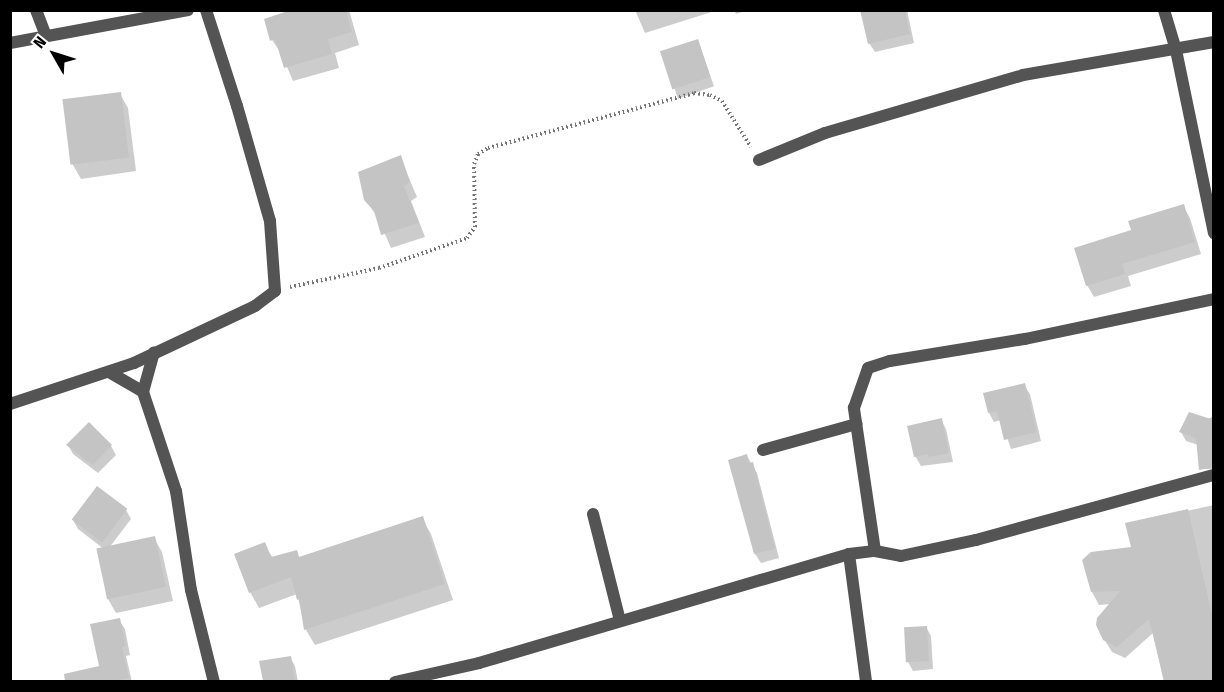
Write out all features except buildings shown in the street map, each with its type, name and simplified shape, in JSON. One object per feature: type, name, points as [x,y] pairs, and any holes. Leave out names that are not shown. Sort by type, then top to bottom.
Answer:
[{"type":"street","points":[[36,10],[46,36]]},
{"type":"street","points":[[10,43],[189,10]]},
{"type":"street","points":[[10,404],[109,372],[255,306],[275,291],[270,221],[237,106],[206,10]]},
{"type":"street","points":[[1164,10],[1176,50],[1214,233]]},
{"type":"street","points":[[759,160],[825,133],[1023,75],[1214,42]]},
{"type":"street","points":[[875,551],[854,408],[868,368],[890,361],[1025,339],[1214,299]]},
{"type":"street","points":[[154,352],[143,392],[176,491],[191,590],[214,681]]},
{"type":"street","points":[[109,372],[143,392]]},
{"type":"street","points":[[763,450],[856,423]]},
{"type":"street","points":[[395,681],[479,663],[849,554],[875,551],[900,556],[976,540],[1214,476]]},
{"type":"street","points":[[593,514],[620,621]]},
{"type":"street","points":[[849,554],[866,681]]},
{"type":"path","points":[[275,291],[379,268],[467,238],[475,227],[474,164],[477,154],[499,145],[694,93],[710,94],[722,101],[759,160]]}]
